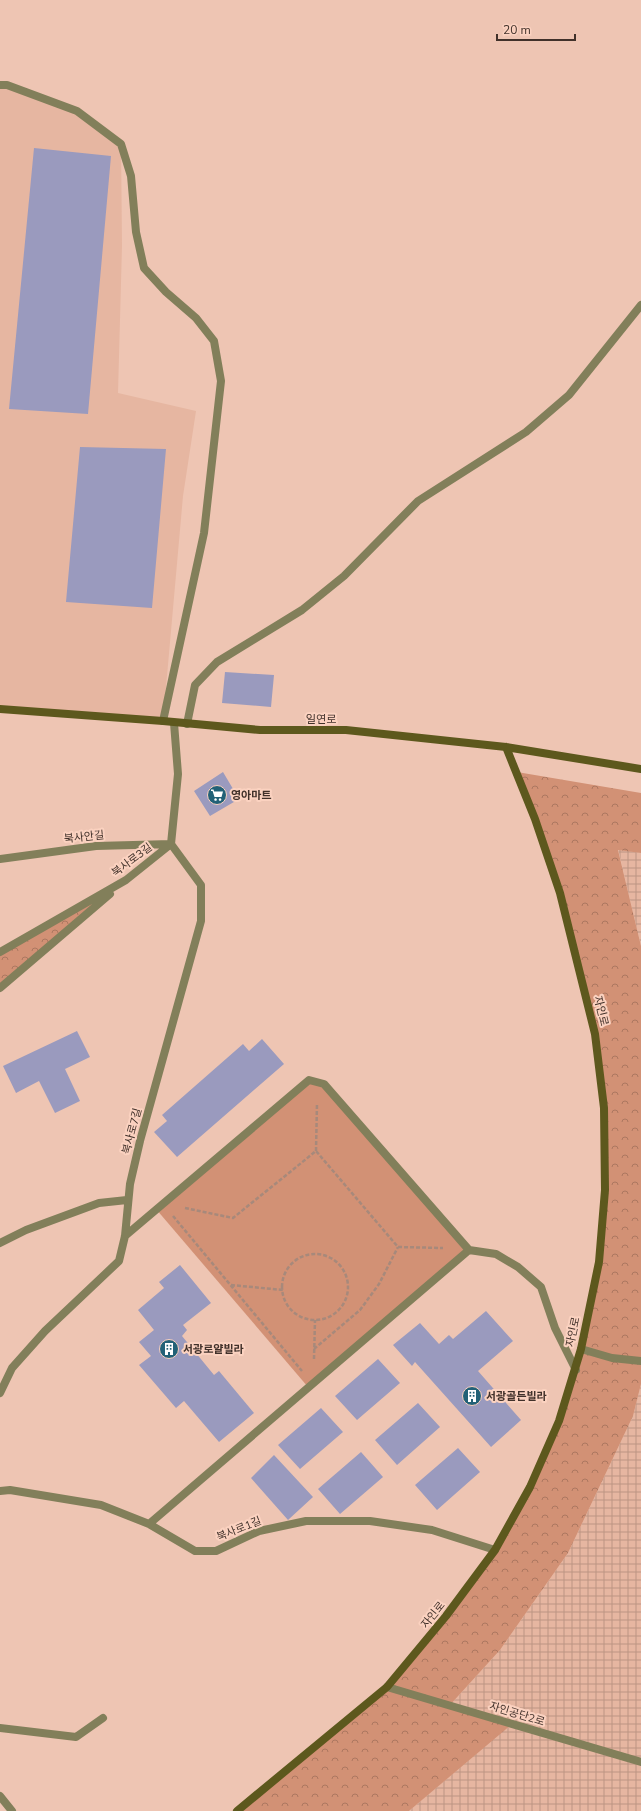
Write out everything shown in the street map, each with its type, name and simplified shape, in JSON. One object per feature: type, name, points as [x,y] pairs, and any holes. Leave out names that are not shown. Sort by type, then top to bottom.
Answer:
[{"type":"street","points":[[0,85],[7,85],[77,111],[121,144],[131,176],[136,232],[144,268],[166,292],[196,318],[214,341],[221,381],[204,533],[163,721]]},
{"type":"street","points":[[188,724],[195,685],[217,662],[302,610],[344,576],[418,502],[526,432],[569,395],[641,305]]},
{"type":"street","name":"일연로","points":[[0,709],[260,730],[346,730],[506,747],[641,769]]},
{"type":"street","points":[[171,844],[178,774],[174,722]]},
{"type":"street","name":"자인로","points":[[237,1811],[387,1687],[446,1616],[495,1550],[530,1487],[559,1421],[576,1370],[599,1262],[606,1190],[604,1108],[601,1078],[595,1034],[560,893],[535,819],[506,747]]},
{"type":"street","name":"북사안길","points":[[0,859],[96,846],[171,844]]},
{"type":"street","name":"북사로3길","points":[[0,952],[126,880],[171,844]]},
{"type":"street","name":"북사로7길","points":[[0,1393],[12,1368],[40,1336],[119,1261],[125,1236],[127,1200],[140,1141],[201,921],[202,885],[171,844]]},
{"type":"street","points":[[0,988],[126,880]]},
{"type":"street","points":[[125,1236],[309,1080],[324,1084],[469,1250],[496,1254],[518,1267],[541,1288],[555,1328],[576,1370]]},
{"type":"street","points":[[0,1243],[26,1230],[99,1203],[127,1200]]},
{"type":"street","points":[[149,1524],[469,1250]]},
{"type":"street","points":[[581,1348],[612,1358],[641,1361]]},
{"type":"street","name":"북사로1길","points":[[0,1491],[10,1490],[101,1505],[149,1524],[195,1551],[216,1551],[259,1532],[313,1521],[370,1521],[441,1532],[495,1550]]},
{"type":"street","name":"자인공단2로","points":[[387,1687],[641,1762]]},
{"type":"street","points":[[0,1728],[76,1737],[103,1718]]},
{"type":"street","points":[[0,1796],[12,1811]]},
{"type":"path","points":[[317,1082],[316,1151],[398,1247],[469,1250]]},
{"type":"path","points":[[163,1204],[233,1218],[316,1151]]},
{"type":"path","points":[[163,1204],[313,1383]]},
{"type":"path","points":[[314,1349],[360,1310],[379,1284],[398,1247]]},
{"type":"path","points":[[316,1254],[327,1256],[336,1262],[343,1270],[348,1280],[348,1290],[345,1301],[339,1310],[330,1316],[315,1320],[299,1316],[291,1309],[285,1300],[283,1290],[284,1279],[288,1269],[300,1258],[316,1254]]},
{"type":"path","points":[[231,1285],[283,1290]]},
{"type":"path","points":[[313,1383],[315,1320]]},
{"type":"shaded area","points":[[0,85],[77,111],[121,144],[122,246],[118,393],[196,411],[183,496],[163,721],[0,709]]},
{"type":"shaded area","points":[[618,849],[641,853],[641,946]]},
{"type":"shaded area","points":[[641,1384],[641,1811],[409,1811],[511,1724],[450,1705],[500,1650],[568,1553],[633,1416]]},
{"type":"green space","points":[[517,772],[641,793],[641,853],[618,850],[641,946],[641,1384],[633,1416],[568,1553],[500,1650],[450,1705],[512,1724],[409,1811],[240,1811],[387,1687],[495,1550],[530,1487],[576,1370],[599,1262],[604,1108],[595,1034],[560,893]]},
{"type":"green space","points":[[126,880],[0,988],[0,952]]},
{"type":"green space","points":[[309,1080],[324,1084],[469,1250],[308,1387],[156,1209]]},
{"type":"building","points":[[34,148],[111,156],[88,414],[9,409]]},
{"type":"building","points":[[80,447],[166,449],[152,608],[66,602]]},
{"type":"building","points":[[225,672],[274,675],[271,707],[222,703]]},
{"type":"building","points":[[223,772],[239,799],[210,816],[194,791]]},
{"type":"building","points":[[77,1031],[90,1057],[65,1069],[80,1101],[55,1113],[39,1081],[16,1093],[3,1066]]},
{"type":"building","points":[[262,1039],[284,1064],[177,1157],[154,1132],[167,1121],[162,1115],[243,1044],[249,1051]]},
{"type":"building","name":"서광로얄빌라","points":[[180,1265],[211,1303],[183,1325],[187,1330],[182,1336],[214,1375],[219,1371],[254,1413],[219,1442],[184,1401],[176,1408],[139,1365],[151,1356],[139,1342],[154,1330],[138,1310],[164,1288],[159,1282]]},
{"type":"building","name":"서광골든빌라","points":[[486,1311],[513,1341],[478,1371],[521,1420],[491,1447],[415,1362],[412,1366],[393,1345],[420,1323],[439,1344],[449,1335],[453,1339]]},
{"type":"building","points":[[378,1359],[400,1383],[357,1420],[335,1396]]},
{"type":"building","points":[[418,1403],[440,1427],[397,1465],[375,1440]]},
{"type":"building","points":[[321,1408],[343,1432],[300,1469],[278,1445]]},
{"type":"building","points":[[458,1448],[480,1472],[437,1510],[415,1485]]},
{"type":"building","points":[[361,1452],[383,1477],[340,1514],[318,1489]]},
{"type":"building","points":[[274,1455],[313,1497],[288,1520],[251,1478]]},
{"type":"place","name":"영아마트","points":[[217,795]]},
{"type":"place","name":"서광로얄빌라","points":[[169,1349]]},
{"type":"place","name":"서광골든빌라","points":[[472,1396]]}]
